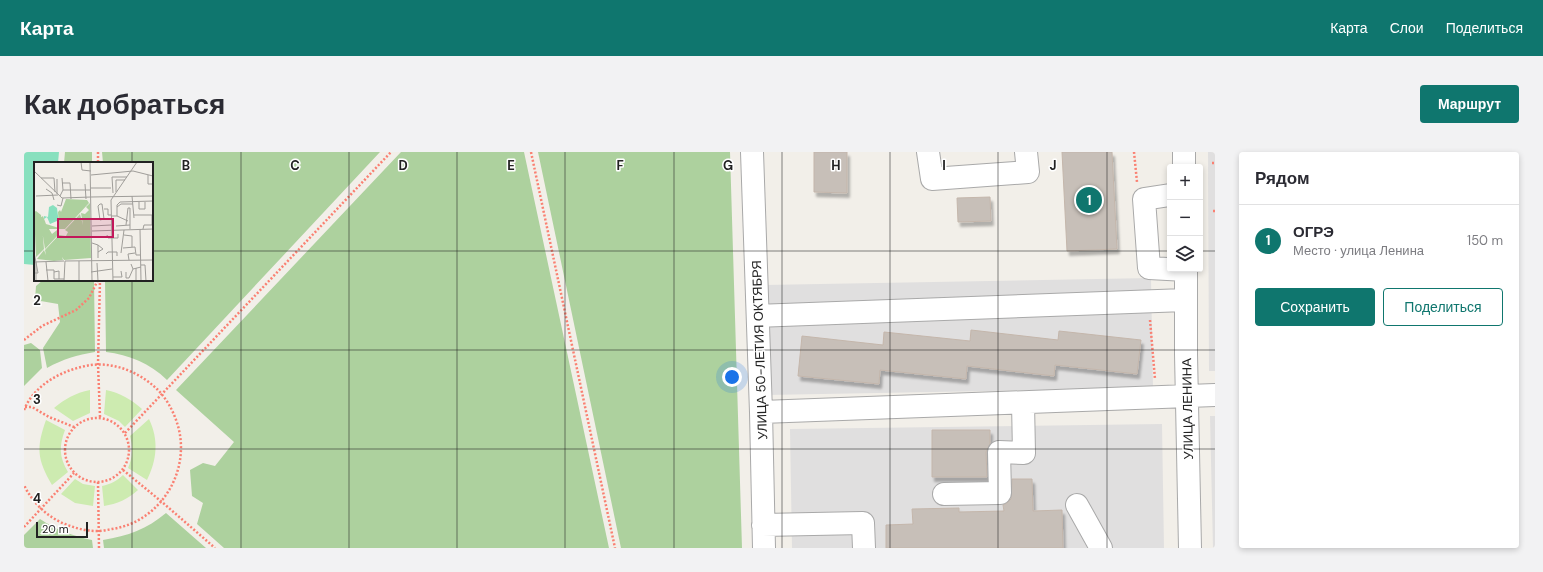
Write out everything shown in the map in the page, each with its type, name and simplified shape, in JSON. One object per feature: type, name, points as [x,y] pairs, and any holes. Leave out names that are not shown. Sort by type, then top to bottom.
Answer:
[{"type":"street","name":"УЛИЦА 50-ЛЕТИЯ ОКТЯБРЯ","points":[[752,152],[762,412],[764,548]]},
{"type":"street","points":[[928,152],[932,179],[1028,172],[1026,152]]},
{"type":"street","points":[[1184,152],[1184,164]]},
{"type":"street","points":[[1167,195],[1144,199],[1149,268],[1167,269]]},
{"type":"street","name":"УЛИЦА ЛЕНИНА","points":[[1186,272],[1185,300],[1190,548]]},
{"type":"street","points":[[758,316],[1185,300]]},
{"type":"street","points":[[762,412],[1215,395]]},
{"type":"street","points":[[944,494],[1000,493],[999,452],[1024,453],[1023,403]]},
{"type":"street","points":[[1077,505],[1102,548]]},
{"type":"street","points":[[763,525],[863,523],[864,548]]},
{"type":"path","points":[[125,433],[392,152]]},
{"type":"path","points":[[531,152],[615,548]]},
{"type":"path","points":[[24,340],[42,326],[76,310],[89,298],[98,281]]},
{"type":"path","points":[[99,281],[98,364],[100,417]]},
{"type":"path","points":[[24,408],[39,389],[56,376],[76,367],[98,364],[116,366],[134,372],[149,382],[162,394],[175,414],[181,436],[181,459],[175,482],[162,502],[144,518],[122,528],[98,531],[78,529],[58,521],[41,509],[27,492],[24,485]]},
{"type":"path","points":[[24,408],[32,407],[49,417],[74,427]]},
{"type":"path","points":[[100,417],[114,422],[125,433],[130,448],[129,456],[122,470],[113,478],[98,482],[86,480],[74,472],[66,460],[65,445],[68,435],[74,427],[82,421],[100,417]]},
{"type":"path","points":[[122,470],[215,548]]},
{"type":"path","points":[[24,526],[74,472]]},
{"type":"path","points":[[98,482],[99,548]]},
{"type":"shaded area","points":[[1208,152],[1215,152],[1215,371],[1209,371]]},
{"type":"shaded area","points":[[1151,278],[1153,388],[766,395],[764,285]]},
{"type":"shaded area","points":[[1210,416],[1215,416],[1215,548],[1213,548]]},
{"type":"shaded area","points":[[1162,424],[1164,548],[792,548],[790,429]]},
{"type":"green space","points":[[24,152],[59,152],[58,162],[34,162],[34,265],[24,264]]},
{"type":"green space","points":[[65,152],[92,152],[92,162],[64,162]]},
{"type":"green space","points":[[102,152],[380,152],[167,380],[146,364],[123,355],[106,352],[105,281],[153,281],[153,162],[103,162]]},
{"type":"green space","points":[[401,152],[524,152],[609,548],[224,548],[197,524],[203,503],[192,496],[190,470],[203,463],[215,466],[234,442],[176,390]]},
{"type":"green space","points":[[538,152],[730,152],[742,548],[621,548]]},
{"type":"green space","points":[[42,281],[94,281],[95,352],[70,358],[47,368],[43,348],[60,322],[58,304],[35,300],[36,286]]},
{"type":"green space","points":[[31,343],[40,350],[42,368],[24,386],[24,345]]},
{"type":"green space","points":[[90,390],[90,413],[73,421],[54,408],[70,397]]},
{"type":"green space","points":[[106,390],[125,397],[142,409],[125,427],[119,421],[104,414]]},
{"type":"green space","points":[[149,419],[154,435],[156,450],[153,465],[147,480],[128,468],[132,452],[130,436]]},
{"type":"green space","points":[[46,420],[65,430],[61,451],[65,467],[68,472],[52,485],[43,468],[40,453],[41,438]]},
{"type":"green space","points":[[123,475],[138,490],[122,501],[104,506],[102,486],[114,482]]},
{"type":"green space","points":[[75,479],[83,484],[95,486],[93,506],[75,503],[61,494]]},
{"type":"green space","points":[[166,513],[206,548],[104,548],[103,540],[121,536],[144,528]]},
{"type":"green space","points":[[40,519],[65,532],[92,540],[93,548],[24,548],[24,535]]},
{"type":"building","points":[[814,152],[847,152],[847,193],[814,192]]},
{"type":"building","points":[[1062,152],[1112,152],[1117,249],[1067,251]]},
{"type":"building","points":[[990,197],[991,221],[958,222],[957,198]]},
{"type":"building","points":[[971,330],[1058,340],[1059,331],[1141,340],[1137,374],[1055,365],[1054,376],[967,366],[966,379],[880,370],[879,384],[798,376],[802,336],[883,345],[884,332],[970,341]]},
{"type":"building","points":[[932,430],[990,430],[990,444],[986,452],[987,477],[932,477]]},
{"type":"building","points":[[1012,479],[1032,479],[1033,511],[1062,510],[1063,548],[886,548],[886,525],[913,524],[912,509],[959,508],[959,512],[1004,511],[1003,505],[1011,499]]},
{"type":"place","name":"ОГРЭ","points":[[1089,200]]}]
